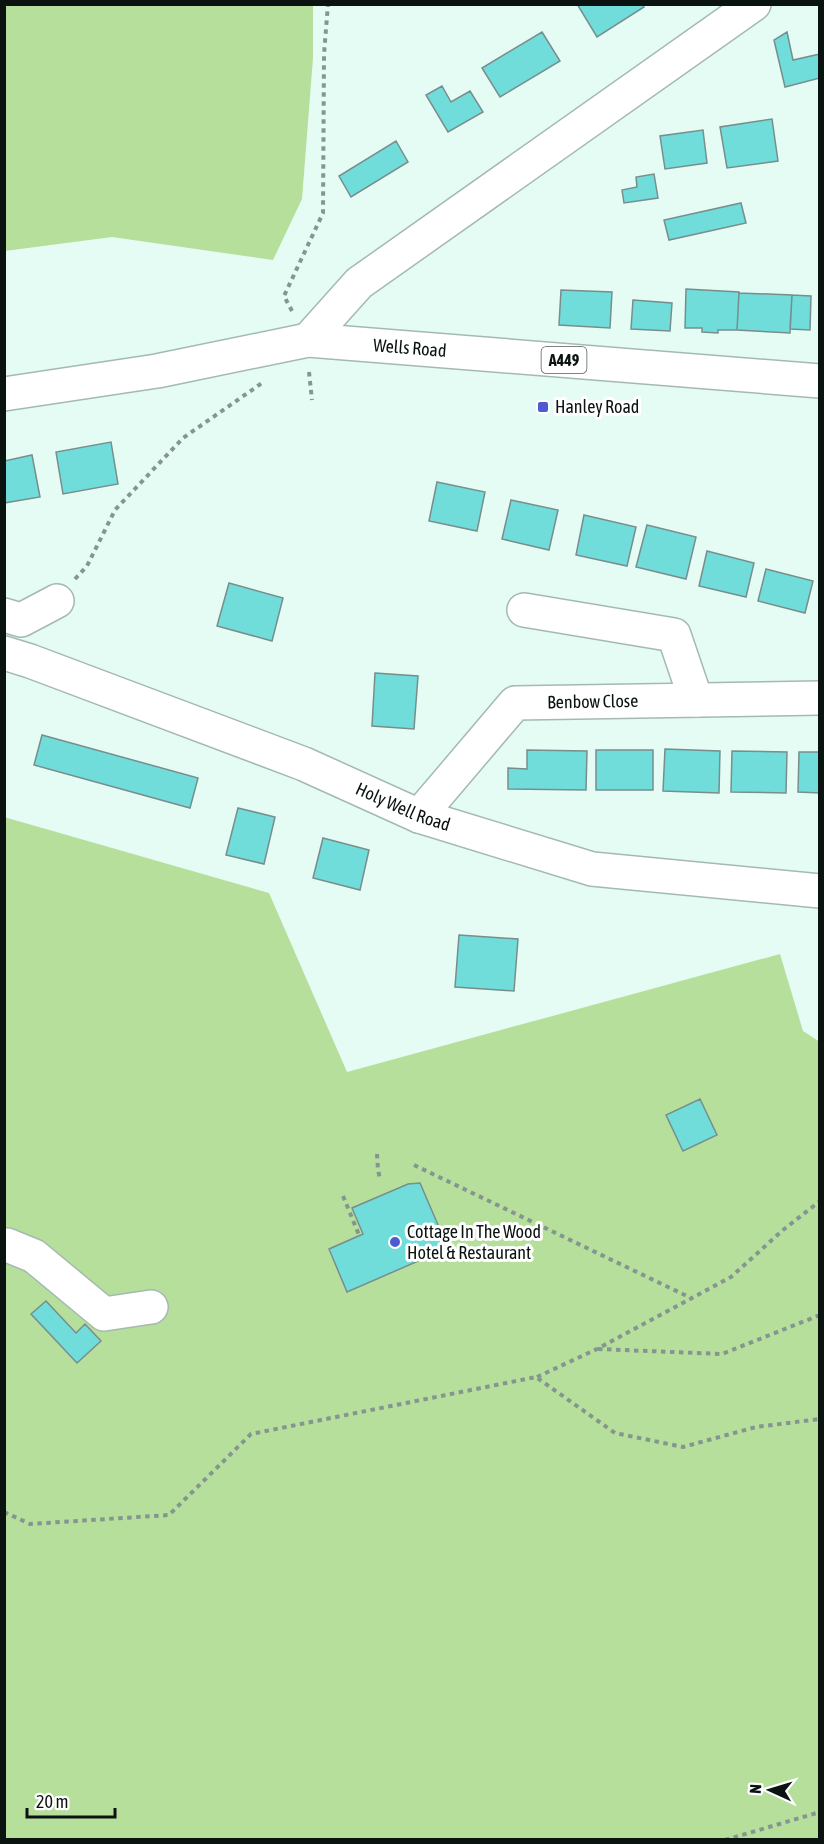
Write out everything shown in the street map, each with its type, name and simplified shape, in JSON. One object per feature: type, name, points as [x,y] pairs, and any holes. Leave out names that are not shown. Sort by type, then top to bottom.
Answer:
[{"type":"main road","points":[[308,351],[359,283],[754,4]]},
{"type":"main road","name":"Wells Road","points":[[4,394],[308,351],[819,381]]},
{"type":"main road","points":[[4,615],[21,620],[57,601]]},
{"type":"main road","points":[[524,610],[674,635],[696,700]]},
{"type":"main road","name":"Holy Well Road","points":[[4,653],[304,764],[419,816],[592,869],[819,891]]},
{"type":"main road","name":"Benbow Close","points":[[419,816],[515,703],[819,698]]},
{"type":"main road","points":[[4,1245],[34,1256],[104,1314],[151,1307]]},
{"type":"path","points":[[312,400],[308,351],[284,296],[323,213],[324,54],[328,4]]},
{"type":"path","points":[[57,601],[87,566],[115,510],[183,438],[267,380]]},
{"type":"path","points":[[377,1154],[380,1179]]},
{"type":"path","points":[[414,1165],[691,1298]]},
{"type":"path","points":[[343,1196],[359,1235]]},
{"type":"path","points":[[4,1512],[30,1524],[169,1515],[251,1434],[536,1377],[597,1349],[731,1277],[819,1201]]},
{"type":"path","points":[[597,1349],[722,1354],[819,1315]]},
{"type":"path","points":[[536,1377],[615,1433],[683,1447],[756,1427],[819,1419]]},
{"type":"path","points":[[725,1839],[819,1812]]},
{"type":"green space","points":[[4,5],[313,5],[313,58],[302,199],[273,260],[112,237],[5,251]]},
{"type":"green space","points":[[4,817],[269,893],[347,1072],[780,954],[803,1031],[820,1042],[819,1839],[5,1839]]},
{"type":"building","points":[[577,4],[642,4],[644,7],[597,37]]},
{"type":"building","points":[[542,32],[560,61],[500,97],[482,68]]},
{"type":"building","points":[[787,32],[793,60],[820,54],[820,78],[785,87],[774,40]]},
{"type":"building","points":[[442,86],[451,102],[470,91],[483,112],[448,132],[426,95]]},
{"type":"building","points":[[772,119],[778,161],[727,168],[720,127]]},
{"type":"building","points":[[703,130],[707,163],[665,169],[660,136]]},
{"type":"building","points":[[396,141],[408,162],[351,197],[339,176]]},
{"type":"building","points":[[654,174],[658,198],[624,203],[622,190],[637,187],[636,177]]},
{"type":"building","points":[[741,203],[746,223],[669,240],[664,220]]},
{"type":"building","points":[[686,289],[739,292],[737,330],[718,330],[718,333],[702,332],[702,328],[685,328]]},
{"type":"building","points":[[561,290],[612,292],[610,328],[559,325]]},
{"type":"building","points":[[739,293],[792,295],[790,333],[737,330]]},
{"type":"building","points":[[792,295],[811,296],[810,330],[790,329]]},
{"type":"building","points":[[633,300],[672,303],[670,331],[631,329]]},
{"type":"building","points":[[111,442],[118,484],[63,494],[56,452]]},
{"type":"building","points":[[32,455],[40,497],[4,503],[4,461]]},
{"type":"building","points":[[437,482],[485,492],[477,531],[429,521]]},
{"type":"building","points":[[511,500],[558,510],[549,550],[502,539]]},
{"type":"building","points":[[584,515],[636,527],[627,566],[576,555]]},
{"type":"building","points":[[647,525],[696,537],[686,579],[636,567]]},
{"type":"building","points":[[707,551],[754,563],[746,597],[699,586]]},
{"type":"building","points":[[766,569],[813,581],[805,613],[758,601]]},
{"type":"building","points":[[229,583],[283,598],[272,641],[217,626]]},
{"type":"building","points":[[375,673],[418,676],[414,729],[372,726]]},
{"type":"building","points":[[42,735],[198,778],[190,808],[34,765]]},
{"type":"building","points":[[665,749],[720,751],[719,793],[663,791]]},
{"type":"building","points":[[527,750],[587,751],[586,790],[508,789],[508,768],[527,769]]},
{"type":"building","points":[[596,750],[653,750],[653,790],[596,790]]},
{"type":"building","points":[[732,751],[787,752],[786,793],[731,792]]},
{"type":"building","points":[[799,752],[820,752],[820,793],[798,792]]},
{"type":"building","points":[[238,808],[275,817],[264,864],[226,855]]},
{"type":"building","points":[[323,838],[369,850],[360,890],[313,878]]},
{"type":"building","points":[[459,935],[518,939],[514,991],[455,987]]},
{"type":"building","points":[[700,1099],[717,1135],[683,1151],[666,1115]]},
{"type":"building","name":"Cottage In The Wood Hotel & Restaurant","points":[[420,1183],[448,1248],[347,1292],[329,1249],[363,1234],[352,1208],[408,1184]]},
{"type":"building","points":[[46,1301],[76,1333],[85,1324],[101,1341],[77,1363],[31,1314]]},
{"type":"place","name":"Hanley Road","points":[[543,407]]},
{"type":"place","name":"Cottage In The Wood Hotel & Restaurant","points":[[395,1242]]}]
